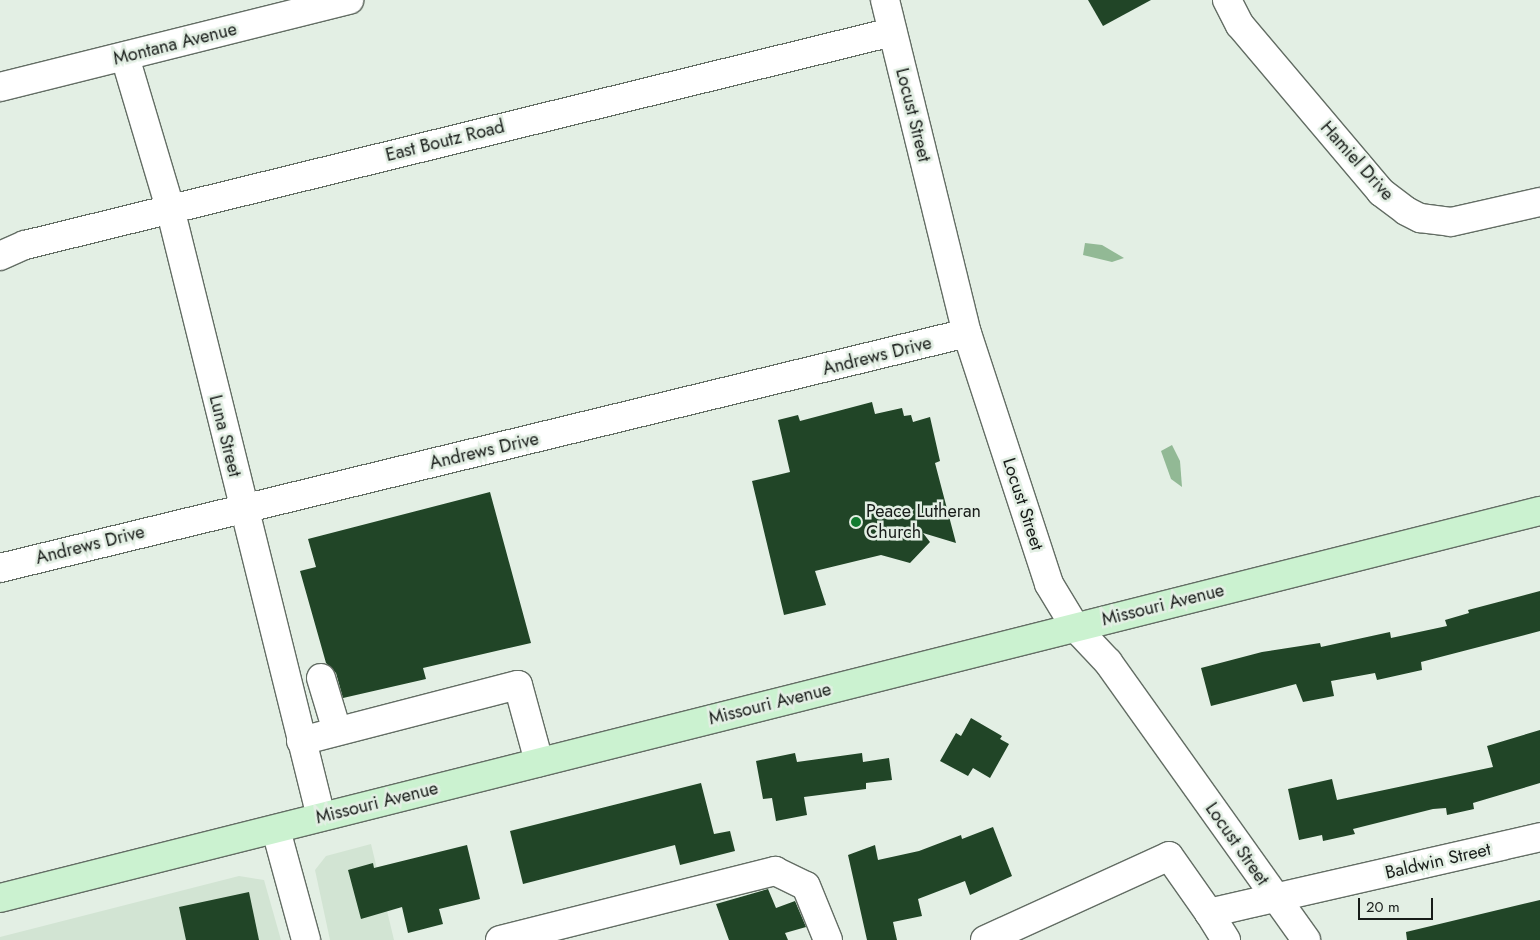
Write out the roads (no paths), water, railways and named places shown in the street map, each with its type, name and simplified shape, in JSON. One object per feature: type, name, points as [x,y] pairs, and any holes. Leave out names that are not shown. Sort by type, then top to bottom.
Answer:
[{"type":"main road","name":"Missouri Avenue","points":[[0,898],[1540,511]]},
{"type":"street","name":"Montana Avenue","points":[[0,87],[349,0]]},
{"type":"street","name":"Locust Street","points":[[885,0],[967,334],[1049,584],[1076,627],[1108,662],[1306,940]]},
{"type":"street","name":"Hamiel Drive","points":[[1227,0],[1234,19],[1381,192],[1406,211],[1420,218],[1451,222],[1540,202]]},
{"type":"street","name":"East Boutz Road","points":[[0,256],[26,245],[170,208],[892,32]]},
{"type":"street","name":"Luna Street","points":[[125,57],[170,208],[242,507],[321,817]]},
{"type":"street","name":"Andrews Drive","points":[[0,568],[242,507],[671,408],[967,334]]},
{"type":"street","points":[[321,678],[336,731]]},
{"type":"street","points":[[302,740],[518,685],[539,762]]},
{"type":"street","points":[[276,830],[306,940]]},
{"type":"street","name":"Baldwin Street","points":[[1209,913],[1277,899],[1540,837]]},
{"type":"street","points":[[985,940],[1169,856],[1226,940]]},
{"type":"street","points":[[500,940],[561,933],[775,871],[806,886],[828,940]]},
{"type":"place","name":"Peace Lutheran Church","points":[[856,522]]}]
